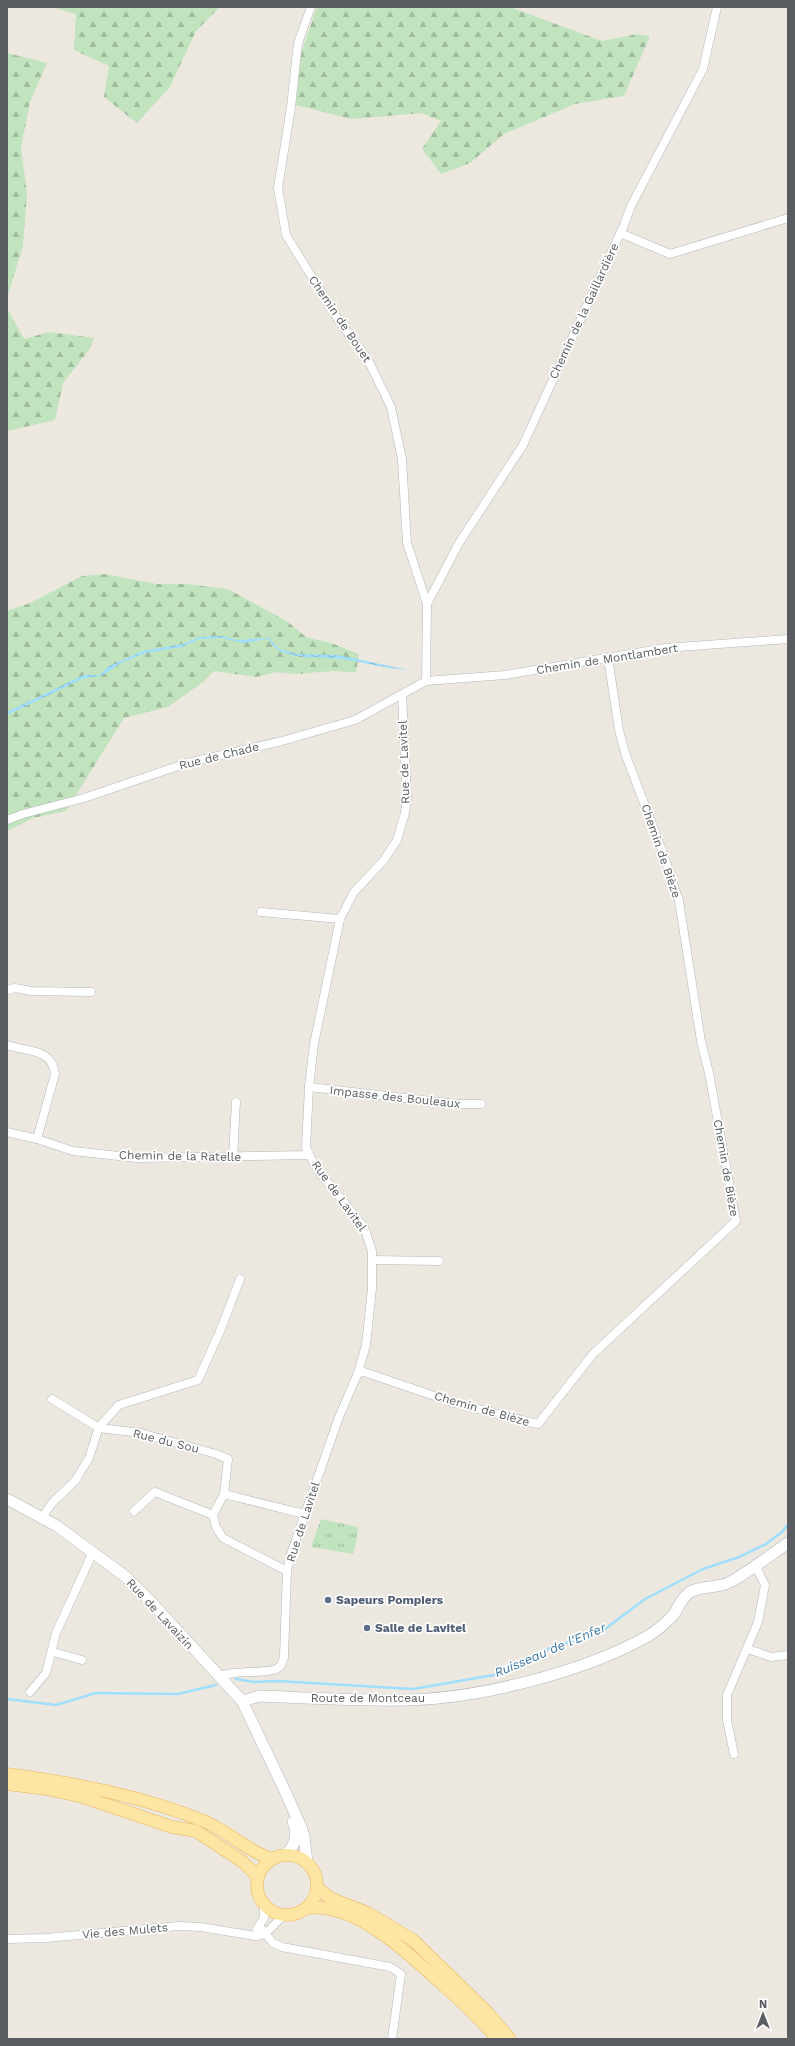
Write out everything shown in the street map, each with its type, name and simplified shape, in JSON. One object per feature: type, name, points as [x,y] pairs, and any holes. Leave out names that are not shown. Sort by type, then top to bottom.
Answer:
[{"type":"main road","points":[[7,1774],[96,1788],[156,1805],[223,1830],[255,1853],[272,1859]]},
{"type":"main road","points":[[7,1784],[83,1797],[172,1827],[196,1831],[243,1862],[258,1877]]},
{"type":"main road","points":[[285,1855],[293,1856],[307,1862],[315,1874],[317,1888],[311,1902],[306,1908],[300,1912],[286,1914],[278,1913],[264,1904],[258,1892],[258,1877],[266,1864],[272,1859],[285,1855]]},
{"type":"main road","points":[[317,1888],[330,1898],[368,1913],[413,1940],[487,2012],[510,2039]]},
{"type":"main road","points":[[306,1908],[327,1908],[338,1911],[356,1918],[378,1932],[422,1966],[481,2020],[497,2039]]},
{"type":"street","name":"Chemin de Bouet","points":[[311,7],[298,43],[291,107],[278,188],[286,235],[338,321],[367,358],[391,407],[402,459],[407,543],[427,604],[426,681]]},
{"type":"street","name":"Chemin de la Gaillardière","points":[[427,604],[459,543],[523,445],[631,206],[703,69],[717,7]]},
{"type":"street","points":[[620,233],[670,254],[788,218]]},
{"type":"street","name":"Chemin de Montlambert","points":[[426,681],[505,675],[665,648],[788,639]]},
{"type":"street","name":"Chemin de Bièze","points":[[358,1373],[364,1372],[458,1404],[538,1424],[593,1354],[736,1221],[702,1041],[679,902],[662,848],[625,754],[618,730],[608,658]]},
{"type":"street","name":"Rue de Chade","points":[[7,820],[23,814],[84,798],[187,763],[282,741],[355,720],[426,681]]},
{"type":"street","name":"Rue de Lavitel","points":[[219,1676],[229,1672],[272,1670],[282,1664],[284,1657],[287,1571],[304,1514],[339,1417],[358,1373],[368,1330],[372,1288],[372,1260],[369,1239],[364,1227],[320,1173],[309,1156],[306,1147],[314,1044],[340,920],[354,892],[384,860],[397,840],[405,813],[407,798],[402,695]]},
{"type":"street","points":[[261,912],[340,920]]},
{"type":"street","points":[[7,990],[15,988],[32,991],[91,992]]},
{"type":"street","points":[[7,1045],[41,1053],[48,1057],[54,1066],[55,1074],[37,1139]]},
{"type":"street","name":"Impasse des Bouleaux","points":[[310,1087],[456,1104],[481,1104]]},
{"type":"street","points":[[233,1157],[236,1102]]},
{"type":"street","name":"Chemin de la Ratelle","points":[[7,1132],[37,1139],[73,1151],[137,1158],[309,1156]]},
{"type":"street","points":[[372,1260],[439,1261]]},
{"type":"street","points":[[42,1518],[52,1503],[75,1481],[89,1458],[98,1428],[119,1405],[198,1380],[221,1329],[240,1279]]},
{"type":"street","name":"Rue du Sou","points":[[52,1399],[98,1428],[141,1433],[216,1454],[228,1459],[224,1494],[214,1515]]},
{"type":"street","points":[[134,1511],[155,1492],[214,1515],[216,1527],[223,1538],[287,1571]]},
{"type":"street","points":[[224,1494],[304,1514]]},
{"type":"street","name":"Rue de Lavaizin","points":[[7,1500],[42,1518],[92,1552],[140,1591],[242,1701],[285,1791],[302,1832],[307,1862]]},
{"type":"street","name":"Route de Montceau","points":[[242,1701],[260,1696],[408,1700],[468,1694],[532,1680],[598,1659],[648,1636],[674,1614],[682,1600],[689,1593],[699,1588],[719,1587],[730,1582],[788,1543]]},
{"type":"street","points":[[30,1692],[46,1673],[53,1652],[56,1633],[92,1552]]},
{"type":"street","points":[[734,1754],[727,1720],[727,1695],[734,1675],[748,1649],[758,1622],[764,1585],[755,1565]]},
{"type":"street","points":[[748,1649],[772,1656],[788,1655]]},
{"type":"street","points":[[53,1652],[82,1660]]},
{"type":"street","name":"Rue de Lavaizin","points":[[273,1768],[280,1794],[295,1828],[296,1834],[294,1844],[285,1855]]},
{"type":"street","points":[[264,1904],[262,1930],[273,1943],[282,1947],[390,1968],[401,1974],[392,2039]]},
{"type":"street","points":[[262,1930],[286,1914]]},
{"type":"street","name":"Vie des Mulets","points":[[7,1939],[46,1938],[179,1926],[200,1927],[256,1936],[262,1930]]},
{"type":"green space","points":[[52,7],[220,7],[196,31],[170,87],[137,123],[104,97],[109,66],[74,50],[76,14]]},
{"type":"green space","points":[[317,7],[510,7],[602,41],[637,34],[650,36],[624,96],[575,104],[504,134],[470,163],[441,174],[422,149],[441,121],[422,113],[351,119],[296,105],[298,62]]},
{"type":"green space","points":[[7,53],[47,63],[30,102],[21,148],[27,193],[23,246],[7,298]]},
{"type":"green space","points":[[7,308],[24,339],[49,332],[94,338],[89,350],[63,383],[55,420],[7,431]]},
{"type":"green space","points":[[105,574],[157,584],[186,584],[228,589],[288,622],[306,637],[331,643],[359,654],[356,672],[331,671],[297,674],[277,672],[256,677],[214,671],[203,682],[168,707],[124,718],[66,811],[33,818],[7,831],[7,611],[30,603],[82,576]]},
{"type":"green space","points":[[321,1519],[358,1527],[357,1539],[353,1554],[311,1547]]},
{"type":"water","points":[[223,636],[237,640],[269,638],[279,649],[298,654],[338,655],[408,670],[333,658],[295,656],[278,650],[267,639],[244,643],[222,638],[200,639],[182,647],[145,653],[123,662],[101,676],[84,678],[7,715],[7,712],[84,675],[100,675],[109,666],[143,651],[183,644],[200,637]]},
{"type":"waterway","name":"Ruisseau de l'Enfer","points":[[236,1679],[254,1682],[277,1681],[413,1689],[494,1675],[552,1647],[601,1632],[645,1599],[703,1569],[739,1557],[766,1544],[783,1531],[788,1524]]},
{"type":"waterway","name":"Ruisseau de l'Enfer","points":[[7,1699],[56,1705],[96,1693],[178,1694],[216,1685]]},
{"type":"place","name":"Sapeurs Pompiers","points":[[328,1600]]},
{"type":"place","name":"Salle de Lavitel","points":[[367,1628]]}]
